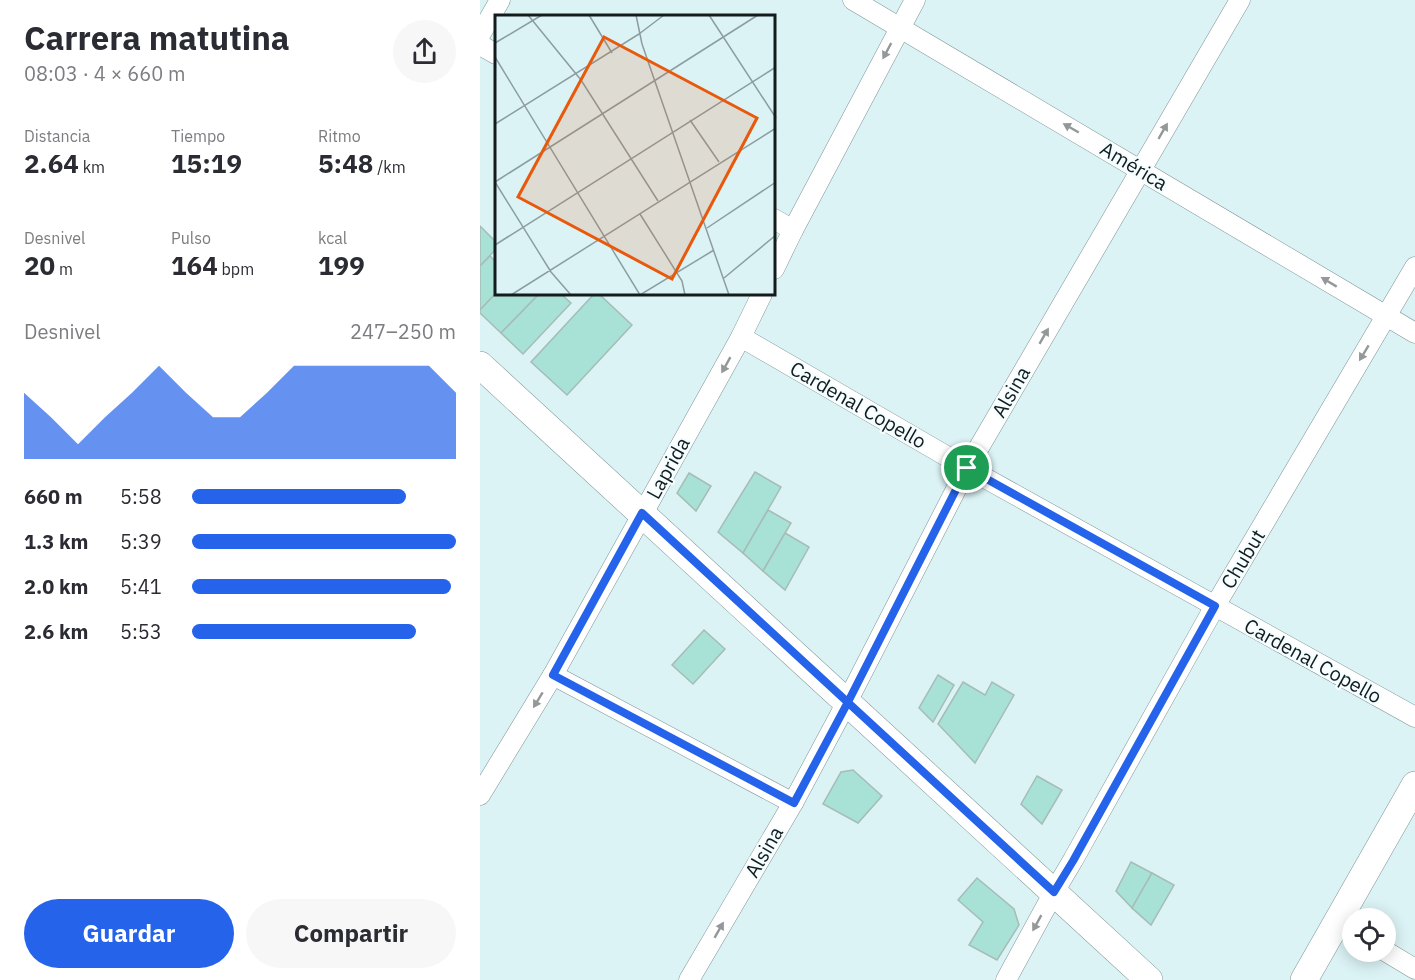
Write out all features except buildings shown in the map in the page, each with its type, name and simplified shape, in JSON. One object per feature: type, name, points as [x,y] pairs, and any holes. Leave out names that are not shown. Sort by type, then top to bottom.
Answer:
[{"type":"main road","points":[[480,365],[1149,980]]},
{"type":"main road","points":[[1354,908],[1415,785]]},
{"type":"main road","points":[[1304,980],[1342,931]]},
{"type":"street","points":[[480,35],[500,0]]},
{"type":"street","name":"América","points":[[853,0],[1415,333]]},
{"type":"street","points":[[776,264],[915,0]]},
{"type":"street","name":"Alsina","points":[[689,980],[794,803],[967,468],[1240,0]]},
{"type":"street","points":[[480,45],[495,53]]},
{"type":"street","points":[[776,220],[793,230]]},
{"type":"street","name":"Chubut","points":[[1006,980],[1215,606],[1415,267]]},
{"type":"street","name":"Laprida","points":[[480,795],[553,675],[741,337],[761,296]]},
{"type":"street","name":"Cardenal Copello","points":[[741,337],[967,468],[1415,717]]},
{"type":"street","points":[[553,675],[794,803]]},
{"type":"street","points":[[1396,958],[1415,969]]},
{"type":"route","points":[[967,468],[848,702],[794,803],[553,675],[642,513],[848,702],[1054,892],[1215,606],[967,468]]}]
